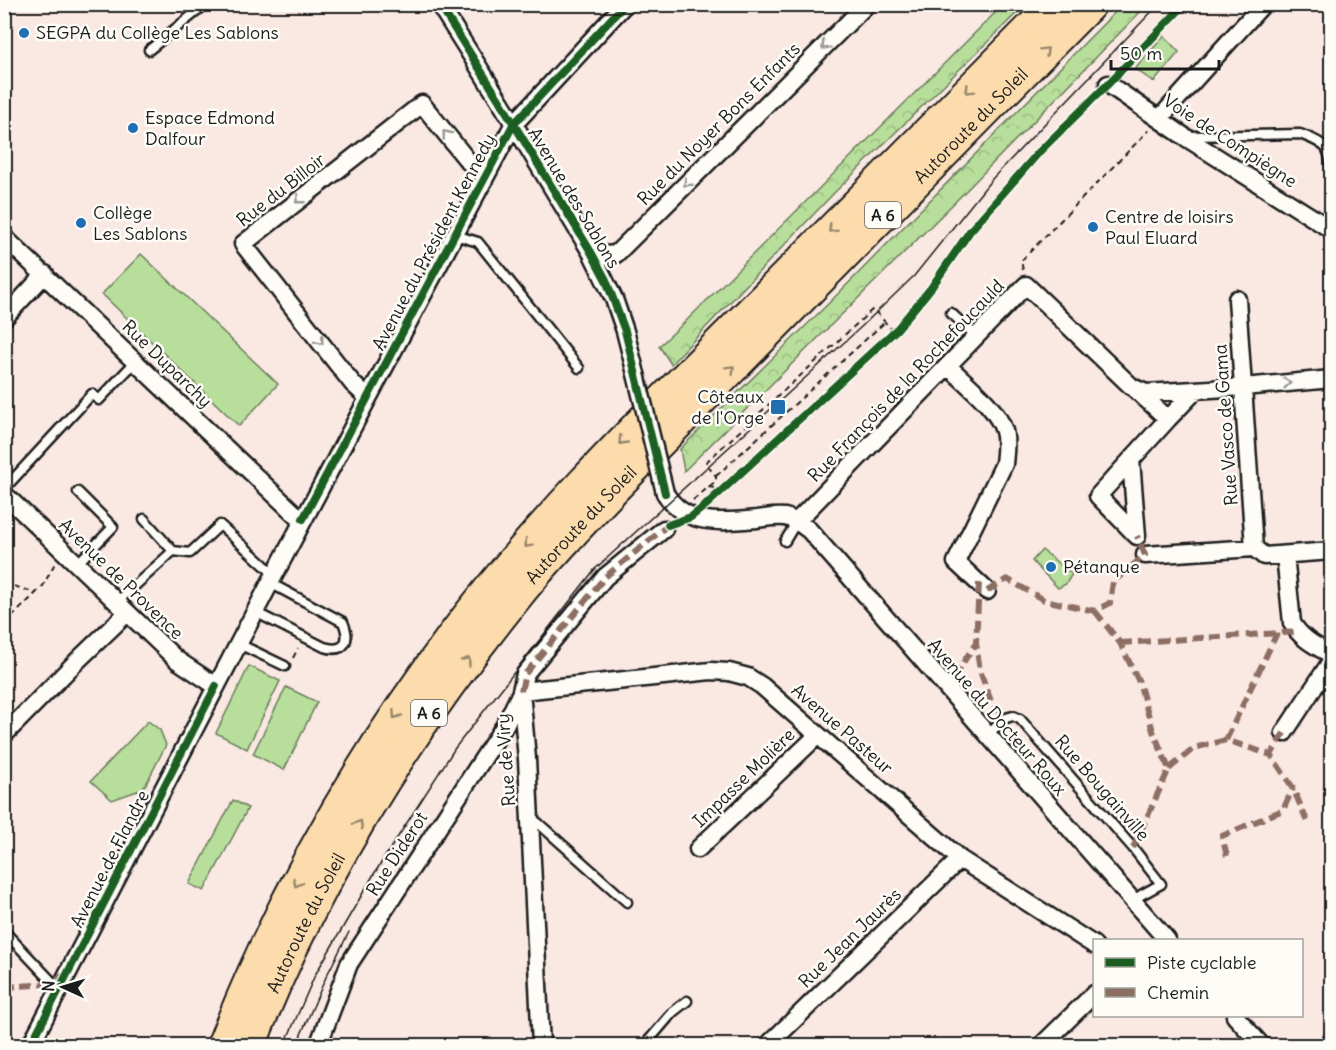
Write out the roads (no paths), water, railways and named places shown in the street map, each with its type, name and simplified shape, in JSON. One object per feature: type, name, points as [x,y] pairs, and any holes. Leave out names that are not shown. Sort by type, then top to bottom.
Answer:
[{"type":"highway","name":"Autoroute du Soleil","points":[[222,1046],[287,901],[349,788],[415,687],[489,589],[608,455],[1054,4]]},
{"type":"highway","name":"Autoroute du Soleil","points":[[250,1046],[312,909],[372,802],[439,699],[516,598],[622,480],[1091,4]]},
{"type":"street","name":"Avenue du Président Kennedy","points":[[303,519],[513,125],[625,4]]},
{"type":"street","name":"Rue du Noyer Bons Enfants","points":[[591,252],[605,255],[616,254],[867,4]]},
{"type":"street","points":[[1160,119],[1263,4]]},
{"type":"street","name":"Avenue des Sablons","points":[[443,6],[591,252],[614,299],[625,331],[665,493],[673,505],[686,507],[691,517],[706,521],[784,517],[797,521]]},
{"type":"street","name":"Voie de Compiègne","points":[[1108,84],[1331,230]]},
{"type":"street","name":"Rue du Billoir","points":[[368,398],[353,384],[243,244],[422,104],[468,161],[486,176]]},
{"type":"street","name":"Rue Duparchy","points":[[4,237],[303,519]]},
{"type":"street","points":[[4,318],[45,274]]},
{"type":"street","name":"Rue François de la Rochefoucauld","points":[[797,521],[949,367],[1026,285],[1168,419]]},
{"type":"street","name":"Rue Vasco de Gama","points":[[1237,299],[1254,548]]},
{"type":"street","points":[[949,367],[999,419],[1005,432],[1004,464],[956,562],[987,591]]},
{"type":"street","points":[[1132,387],[1146,393],[1332,379]]},
{"type":"street","points":[[1131,460],[1196,390]]},
{"type":"street","name":"Avenue de Provence","points":[[4,494],[177,660],[216,686]]},
{"type":"street","name":"Avenue de Flandre","points":[[30,1046],[303,519]]},
{"type":"street","name":"Avenue du Docteur Roux","points":[[797,521],[809,530],[1133,903],[1159,938]]},
{"type":"street","name":"Rue de Viry","points":[[541,1046],[521,691],[525,674],[605,578],[664,529]]},
{"type":"street","points":[[1145,555],[1254,548],[1264,556],[1332,551]]},
{"type":"street","points":[[1285,555],[1292,623],[1305,638],[1332,655]]},
{"type":"street","points":[[4,735],[77,661],[122,608]]},
{"type":"street","points":[[1284,733],[1332,660]]},
{"type":"street","name":"Avenue Pasteur","points":[[521,691],[693,672],[729,672],[748,677],[762,686],[960,859],[1093,944]]},
{"type":"street","name":"Rue Diderot","points":[[318,1046],[349,964],[505,725],[521,691]]},
{"type":"street","name":"Impasse Molière","points":[[698,849],[818,735]]},
{"type":"street","name":"Rue Jean Jaurès","points":[[767,1046],[960,859]]},
{"type":"street","points":[[1041,1046],[1093,996]]},
{"type":"street","points":[[1236,1017],[1262,1046]]},
{"type":"street","points":[[1329,1046],[1332,1040]]},
{"type":"lane","points":[[149,50],[206,4]]},
{"type":"lane","points":[[1185,136],[1300,134],[1326,147],[1331,162],[1331,230]]},
{"type":"lane","points":[[455,235],[478,242],[579,368]]},
{"type":"lane","points":[[951,313],[977,337]]},
{"type":"lane","points":[[4,489],[92,394],[99,400],[136,361]]},
{"type":"lane","points":[[77,564],[113,526],[78,492]]},
{"type":"lane","points":[[144,519],[172,551],[190,553],[220,525],[272,578],[343,622],[347,640],[341,647],[334,650],[324,647],[255,612]]},
{"type":"lane","points":[[785,541],[797,521]]},
{"type":"lane","points":[[122,608],[172,551]]},
{"type":"lane","points":[[239,644],[285,666]]},
{"type":"lane","name":"Rue Bougainville","points":[[987,735],[1006,718],[1012,716],[1020,720],[1133,848],[1161,884],[1141,895],[1133,903]]},
{"type":"lane","points":[[529,822],[537,822],[627,902]]},
{"type":"lane","points":[[4,931],[59,989]]},
{"type":"lane","points":[[644,1046],[673,1012],[687,1000]]},
{"type":"tram line","points":[[284,1046],[315,975],[374,874],[455,748],[595,569],[914,276],[992,179],[1159,4]]},
{"type":"tram line","points":[[296,1046],[326,977],[349,932]]},
{"type":"place","name":"SEGPA du Collège Les Sablons","points":[[24,33]]},
{"type":"place","name":"Espace Edmond Dalfour","points":[[133,128]]},
{"type":"place","name":"Collège Les Sablons","points":[[81,223]]},
{"type":"place","name":"Centre de loisirs Paul Eluard","points":[[1093,227]]},
{"type":"place","name":"Côteaux de l'Orge","points":[[778,407]]},
{"type":"place","name":"Pétanque","points":[[1051,567]]}]
